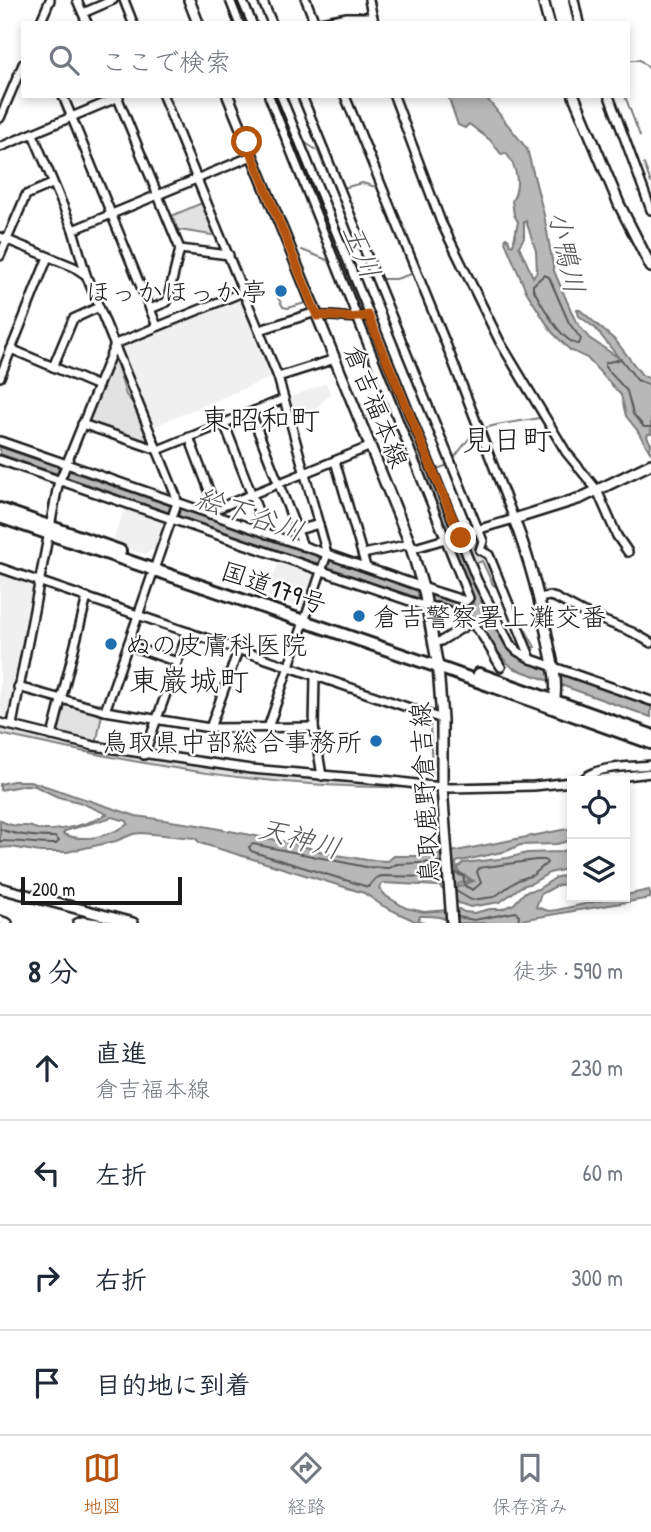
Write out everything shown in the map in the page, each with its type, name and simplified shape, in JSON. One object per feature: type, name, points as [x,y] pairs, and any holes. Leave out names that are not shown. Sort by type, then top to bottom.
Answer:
[{"type":"highway","name":"国道179号","points":[[0,509],[48,530]]},
{"type":"highway","name":"国道179号","points":[[0,517],[48,530],[437,664],[554,699],[649,736]]},
{"type":"main road","points":[[188,0],[197,21]]},
{"type":"main road","points":[[543,0],[548,21]]},
{"type":"main road","name":"倉吉福本線","points":[[229,98],[411,546],[424,589],[437,664]]},
{"type":"main road","points":[[574,98],[614,192],[651,267]]},
{"type":"main road","points":[[554,699],[553,667],[540,598],[514,519],[581,498],[651,464]]},
{"type":"main road","name":"鳥取鹿野倉吉線","points":[[437,664],[442,719],[442,789],[452,923]]},
{"type":"main road","points":[[0,888],[129,923]]},
{"type":"street","points":[[41,21],[50,0]]},
{"type":"street","points":[[78,0],[86,21]]},
{"type":"street","points":[[83,13],[113,0]]},
{"type":"street","points":[[124,0],[132,21]]},
{"type":"street","points":[[230,0],[238,21]]},
{"type":"street","points":[[242,0],[251,21]]},
{"type":"street","points":[[262,0],[271,21]]},
{"type":"street","points":[[306,0],[314,21]]},
{"type":"street","points":[[324,21],[347,16],[373,20],[369,0]]},
{"type":"street","points":[[574,0],[579,21]]},
{"type":"street","points":[[0,118],[21,69]]},
{"type":"street","points":[[64,98],[157,326]]},
{"type":"street","points":[[0,147],[116,98]]},
{"type":"street","points":[[118,98],[180,249],[167,302],[150,309]]},
{"type":"street","points":[[164,98],[278,377],[327,556],[268,728]]},
{"type":"street","points":[[270,98],[446,539],[468,599],[461,616]]},
{"type":"street","points":[[282,98],[458,536],[483,593],[510,644],[531,659],[651,701]]},
{"type":"street","points":[[303,98],[478,529],[482,541],[480,550],[489,555],[531,659]]},
{"type":"street","points":[[346,98],[514,519],[446,539],[363,554]]},
{"type":"street","points":[[395,98],[441,222],[493,330],[566,452],[599,489],[617,536],[628,552]]},
{"type":"street","points":[[610,98],[651,210]]},
{"type":"street","points":[[33,134],[73,230],[86,275],[158,450],[174,511],[105,711]]},
{"type":"street","points":[[73,230],[253,156]]},
{"type":"street","points":[[0,256],[3,238],[26,195],[52,184]]},
{"type":"street","points":[[3,238],[74,267],[86,275]]},
{"type":"street","points":[[180,249],[229,255]]},
{"type":"street","points":[[0,377],[48,257]]},
{"type":"street","points":[[12,725],[48,530],[62,472],[115,344],[243,292]]},
{"type":"street","points":[[52,367],[73,319],[99,307]]},
{"type":"street","points":[[260,330],[317,314],[356,319],[368,315]]},
{"type":"street","points":[[11,349],[98,386]]},
{"type":"street","points":[[278,377],[335,359]]},
{"type":"street","points":[[82,424],[158,450],[284,399]]},
{"type":"street","points":[[251,413],[303,546]]},
{"type":"street","points":[[223,423],[267,534]]},
{"type":"street","points":[[189,437],[213,512]]},
{"type":"street","points":[[0,441],[62,472],[174,511],[323,569],[461,616],[472,622],[482,634],[501,667]]},
{"type":"street","points":[[213,512],[371,446]]},
{"type":"street","points":[[0,460],[62,472],[174,511],[213,512],[327,556],[366,567],[424,589],[468,599],[483,593]]},
{"type":"street","points":[[335,461],[366,567]]},
{"type":"street","points":[[298,530],[318,524]]},
{"type":"street","points":[[0,568],[442,719]]},
{"type":"street","points":[[52,736],[87,597]]},
{"type":"street","points":[[540,598],[556,598],[651,643]]},
{"type":"street","points":[[434,643],[472,622]]},
{"type":"street","points":[[144,755],[188,632]]},
{"type":"street","points":[[128,645],[177,662]]},
{"type":"street","points":[[210,728],[238,651]]},
{"type":"street","points":[[315,676],[314,727],[321,776]]},
{"type":"street","points":[[18,687],[60,701],[105,711],[210,728],[314,727]]},
{"type":"street","points":[[0,723],[144,755],[321,776],[392,780],[442,789],[567,782]]},
{"type":"street","points":[[586,776],[597,772],[651,765]]},
{"type":"street","points":[[625,776],[651,773]]},
{"type":"street","points":[[0,920],[8,923]]},
{"type":"street","points":[[77,923],[99,923]]},
{"type":"shaded area","points":[[204,202],[218,236],[173,229],[169,217]]},
{"type":"shaded area","points":[[238,298],[245,301],[274,376],[152,427],[120,349],[122,344]]},
{"type":"shaded area","points":[[112,358],[116,361],[126,395],[133,403],[148,439],[145,444],[86,424]]},
{"type":"shaded area","points":[[326,383],[330,394],[307,418],[293,426],[286,399]]},
{"type":"shaded area","points":[[126,505],[165,519],[155,549],[144,554],[112,543]]},
{"type":"shaded area","points":[[483,533],[513,607],[535,647],[525,651],[499,588],[493,585],[482,561],[473,565],[463,539]]},
{"type":"shaded area","points":[[279,560],[317,573],[304,609],[267,596]]},
{"type":"shaded area","points":[[0,574],[28,583],[33,581],[35,586],[10,719],[0,717]]},
{"type":"shaded area","points":[[65,703],[102,714],[96,745],[57,736],[55,733]]},
{"type":"shaded area","points":[[0,725],[97,748],[392,781],[415,787],[310,784],[206,773],[0,734]]},
{"type":"water","points":[[272,98],[280,98],[490,620],[506,644],[527,661],[651,705],[651,717],[513,668],[500,655],[479,625],[465,613],[0,454],[0,447],[319,557],[474,606]]},
{"type":"water","points":[[449,98],[487,98],[527,149],[544,215],[554,271],[575,320],[589,338],[619,358],[595,328],[579,316],[577,310],[580,310],[616,341],[642,375],[651,379],[651,434],[647,437],[651,444],[650,452],[626,416],[621,395],[587,358],[570,350],[552,332],[526,291],[505,242],[508,238],[513,245],[518,222],[512,201],[516,189],[515,170],[506,153],[501,154],[490,140],[469,124],[465,128],[458,125]],"holes":[[[526,221],[536,251],[537,271],[533,277],[519,246],[524,238]]]},
{"type":"water","points":[[30,781],[136,816],[198,825],[367,860],[388,861],[394,856],[431,856],[567,829],[567,841],[520,845],[507,851],[456,862],[457,874],[471,880],[458,884],[458,887],[474,881],[459,872],[458,868],[463,863],[567,850],[567,869],[549,873],[522,886],[500,902],[470,907],[459,903],[439,886],[383,883],[379,888],[386,896],[406,908],[424,912],[459,909],[474,913],[502,909],[514,904],[525,892],[538,889],[557,877],[567,876],[567,884],[558,885],[541,894],[536,907],[549,911],[594,902],[627,902],[503,923],[445,923],[445,919],[439,917],[420,916],[418,920],[424,923],[419,923],[383,906],[364,893],[200,843],[195,838],[141,833],[67,852],[0,848],[0,820],[13,825],[50,830],[75,826],[107,814],[35,786],[0,790],[0,784]],"holes":[[[112,817],[127,821],[128,824],[97,837],[79,838],[63,834],[65,831]]]},
{"type":"water","points":[[649,890],[651,898],[630,902],[630,894]]},
{"type":"waterway","points":[[630,60],[640,60],[651,70]]},
{"type":"waterway","points":[[626,98],[640,136]]},
{"type":"waterway","points":[[304,142],[318,151],[330,174]]},
{"type":"waterway","points":[[644,164],[651,183]]},
{"type":"waterway","points":[[343,188],[362,183],[376,187]]},
{"type":"waterway","points":[[302,250],[330,261]]},
{"type":"waterway","name":"玉川","points":[[351,260],[357,272],[372,278]]},
{"type":"waterway","name":"玉川","points":[[380,279],[396,279],[411,274]]},
{"type":"waterway","points":[[274,290],[283,307],[305,303]]},
{"type":"waterway","points":[[429,399],[454,458],[474,432]]},
{"type":"waterway","points":[[485,428],[539,418]]},
{"type":"waterway","points":[[437,469],[448,465]]},
{"type":"waterway","points":[[421,724],[430,724],[432,774],[429,783]]},
{"type":"place","name":"ほっかほっか亭","points":[[281,291]]},
{"type":"place","name":"倉吉警察署上灘交番","points":[[359,616]]},
{"type":"place","name":"ぬの皮膚科医院","points":[[111,644]]},
{"type":"place","name":"鳥取県中部総合事務所","points":[[376,741]]},
{"type":"district","name":"東昭和町","points":[[260,419]]},
{"type":"district","name":"見日町","points":[[507,439]]},
{"type":"district","name":"東巌城町","points":[[189,680]]},
{"type":"route","points":[[247,142],[317,316],[356,319],[368,315],[461,538]]},
{"type":"water label","name":"小鴨川","points":[[567,252]]},
{"type":"water label","name":"絵下谷川","points":[[250,514]]},
{"type":"water label","name":"天神川","points":[[300,838]]}]
